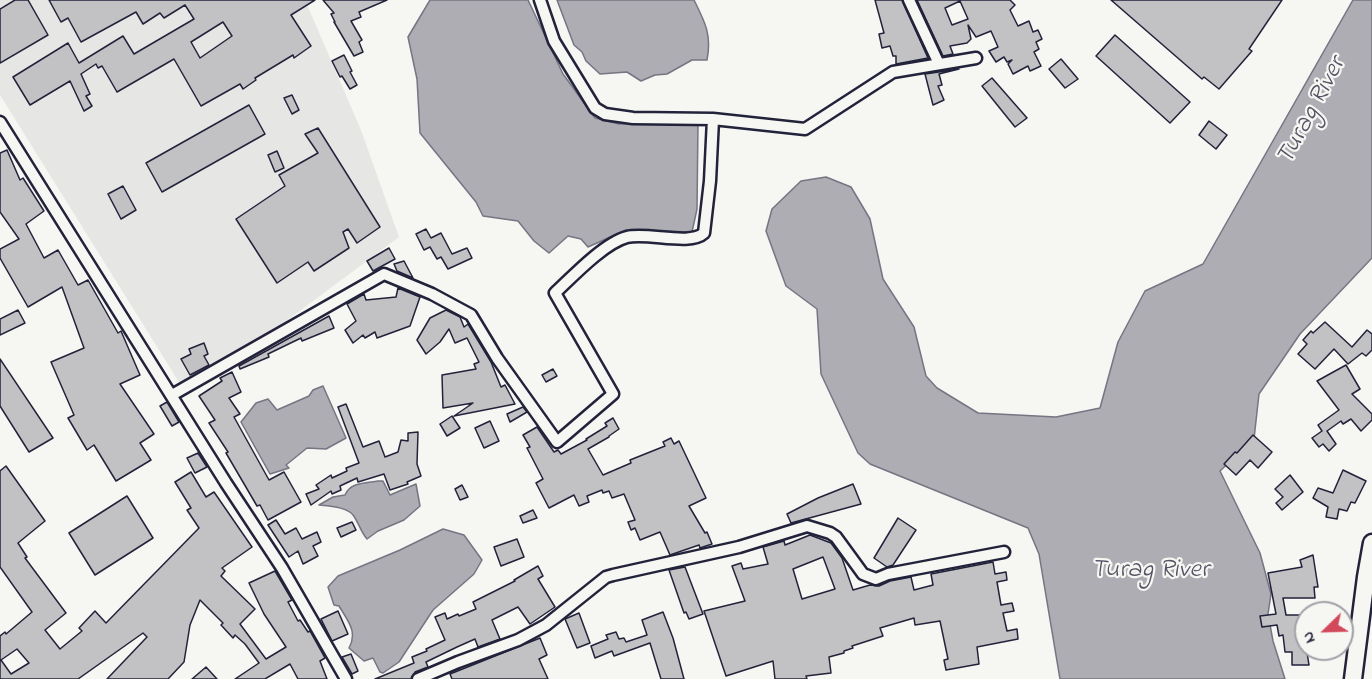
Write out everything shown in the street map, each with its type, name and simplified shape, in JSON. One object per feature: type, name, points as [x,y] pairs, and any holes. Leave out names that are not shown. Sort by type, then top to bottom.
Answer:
[{"type":"highway","points":[[1353,679],[1372,543]]},
{"type":"street","points":[[540,0],[554,40],[595,108],[605,114],[633,118],[713,119],[805,129],[893,72],[976,58]]},
{"type":"street","points":[[909,0],[939,64]]},
{"type":"street","points":[[172,395],[384,274],[432,294],[471,315],[497,358],[557,442],[613,394],[555,293],[587,263],[626,237],[649,235],[684,239],[699,237],[704,233],[710,181],[713,119]]},
{"type":"street","points":[[0,122],[282,568],[346,679]]},
{"type":"street","points":[[418,679],[518,640],[546,625],[606,577],[739,547],[807,526],[836,537],[863,574],[876,579],[888,574],[1004,552]]},
{"type":"shaded area","points":[[0,0],[305,0],[361,130],[399,237],[187,395],[0,95]]},
{"type":"water","points":[[430,0],[528,0],[563,74],[595,118],[619,124],[672,121],[698,123],[697,209],[692,232],[626,230],[588,247],[581,239],[568,236],[549,253],[534,241],[518,221],[483,216],[476,202],[420,133],[417,79],[408,37]]},
{"type":"water","points":[[557,0],[694,0],[707,29],[709,43],[707,60],[692,60],[667,74],[655,75],[641,81],[627,72],[600,74],[574,45]]},
{"type":"water","name":"Turag River","points":[[1353,0],[1372,0],[1372,258],[1300,334],[1259,394],[1254,439],[1220,471],[1260,553],[1271,594],[1268,614],[1273,641],[1285,679],[1060,679],[1039,554],[1028,528],[870,464],[858,453],[821,374],[817,309],[786,286],[766,231],[772,209],[801,181],[826,177],[851,187],[870,219],[883,279],[914,327],[926,376],[937,388],[978,413],[1056,417],[1100,408],[1118,342],[1145,291],[1203,264]]},
{"type":"water","points":[[323,386],[346,438],[326,449],[307,448],[286,465],[289,468],[270,474],[241,422],[256,403],[268,399],[277,410],[309,396],[313,390]]},
{"type":"water","points":[[383,481],[390,495],[416,484],[420,506],[404,520],[378,531],[367,539],[349,511],[319,505],[333,497],[345,495],[354,485]]},
{"type":"water","points":[[443,529],[464,535],[482,560],[474,574],[433,610],[399,662],[383,673],[380,672],[373,658],[364,661],[349,648],[352,642],[351,627],[339,606],[334,605],[328,587],[338,576]]},
{"type":"building","points":[[15,0],[28,0],[48,35],[0,63],[0,9]]},
{"type":"building","points":[[49,0],[315,0],[291,15],[311,46],[294,58],[293,55],[255,78],[256,80],[243,89],[240,84],[201,106],[174,59],[117,92],[102,66],[98,68],[96,64],[81,74],[90,94],[86,96],[92,106],[84,111],[70,81],[30,105],[13,77],[68,43],[79,63],[123,36],[134,54],[194,19],[185,5],[164,18],[160,13],[143,24],[136,12],[81,42],[68,18],[61,22]],"holes":[[[223,22],[232,36],[200,58],[191,42]]]},
{"type":"building","points":[[323,0],[387,0],[359,12],[361,17],[351,21],[362,40],[359,42],[363,52],[354,56],[334,22],[331,14],[334,13]]},
{"type":"building","points":[[875,0],[902,0],[928,58],[896,64],[896,56],[893,56],[890,46],[882,48],[879,34],[884,33]]},
{"type":"building","points":[[917,0],[1010,0],[1015,5],[1010,10],[1018,26],[1029,21],[1033,32],[1038,30],[1042,39],[1036,42],[1039,49],[1034,52],[1041,66],[1030,71],[1028,66],[1013,74],[1008,64],[1012,60],[1007,62],[1004,57],[996,62],[989,51],[998,47],[991,31],[976,37],[968,25],[971,39],[967,43],[950,46],[953,54],[943,56]],"holes":[[[960,1],[968,19],[952,25],[945,8]]]},
{"type":"building","points":[[1111,0],[1282,0],[1249,49],[1252,51],[1219,89],[1204,77],[1202,79]]},
{"type":"building","points":[[1115,35],[1190,102],[1170,123],[1096,56]]},
{"type":"building","points":[[344,55],[357,85],[350,89],[342,76],[340,77],[332,61]]},
{"type":"building","points":[[1061,59],[1078,79],[1065,88],[1049,69]]},
{"type":"building","points":[[959,69],[939,74],[942,85],[938,86],[944,100],[933,105],[925,74]]},
{"type":"building","points":[[992,78],[1027,118],[1015,127],[982,86]]},
{"type":"building","points":[[292,95],[299,110],[292,114],[284,98]]},
{"type":"building","points":[[249,105],[265,134],[162,192],[146,163]]},
{"type":"building","points":[[1209,121],[1227,135],[1216,149],[1199,135]]},
{"type":"building","points":[[318,128],[380,227],[357,243],[348,229],[343,232],[349,248],[314,271],[308,262],[277,283],[236,219],[285,186],[279,175],[318,153],[305,134]]},
{"type":"building","points":[[7,150],[20,180],[23,178],[44,211],[26,224],[44,258],[58,250],[78,285],[88,280],[118,333],[121,331],[140,375],[120,384],[154,434],[140,443],[151,460],[116,481],[94,445],[87,450],[68,418],[74,415],[51,362],[84,348],[62,287],[28,307],[0,258],[0,249],[19,239],[0,212],[0,153]]},
{"type":"building","points":[[277,151],[284,168],[275,172],[268,155]]},
{"type":"building","points":[[123,186],[136,210],[121,219],[108,194]]},
{"type":"building","points":[[426,229],[431,238],[441,233],[452,254],[467,248],[472,258],[448,269],[441,257],[437,259],[430,247],[424,250],[416,234]]},
{"type":"building","points":[[389,248],[395,259],[373,271],[367,261]]},
{"type":"building","points":[[404,261],[413,278],[397,271],[394,264]]},
{"type":"building","points":[[398,288],[420,297],[410,326],[377,338],[375,332],[365,338],[363,335],[353,343],[345,330],[356,321],[347,304],[364,294],[366,300],[396,297]]},
{"type":"building","points":[[18,310],[25,323],[0,335],[0,319]]},
{"type":"building","points":[[446,310],[460,317],[464,327],[468,324],[491,362],[501,387],[505,385],[515,404],[454,416],[473,403],[443,408],[442,375],[476,369],[474,364],[479,362],[467,338],[455,343],[449,329],[440,342],[426,354],[417,340],[430,318]]},
{"type":"building","points":[[329,316],[334,328],[302,341],[301,338],[268,354],[269,357],[240,369],[239,366]]},
{"type":"building","points":[[1325,322],[1352,347],[1367,330],[1372,334],[1372,350],[1366,356],[1362,353],[1348,364],[1334,349],[1315,369],[1298,354],[1307,344],[1303,340],[1311,331],[1313,333]]},
{"type":"building","points":[[204,343],[208,354],[204,356],[209,365],[190,375],[181,359],[191,354],[189,349]]},
{"type":"building","points":[[0,359],[53,438],[29,452],[0,406]]},
{"type":"building","points":[[1346,365],[1360,389],[1352,394],[1372,414],[1372,420],[1361,431],[1351,419],[1343,424],[1341,421],[1327,431],[1336,444],[1329,451],[1323,444],[1319,447],[1312,438],[1322,431],[1318,425],[1339,410],[1317,381]]},
{"type":"building","points":[[553,369],[557,376],[546,382],[542,375]]},
{"type":"building","points":[[232,372],[241,392],[229,398],[240,414],[234,417],[269,480],[284,472],[301,502],[268,520],[260,505],[257,506],[226,453],[228,452],[209,423],[215,420],[199,396],[222,381],[220,378]]},
{"type":"building","points":[[167,402],[179,422],[172,426],[160,406]]},
{"type":"building","points":[[346,404],[363,447],[379,441],[385,457],[398,452],[401,440],[408,441],[408,433],[418,432],[417,464],[421,476],[407,482],[408,484],[390,490],[384,474],[358,482],[357,478],[340,486],[341,490],[332,494],[331,491],[311,505],[306,494],[319,489],[316,485],[331,475],[332,478],[347,471],[346,468],[359,463],[338,407]]},
{"type":"building","points":[[523,407],[527,412],[510,422],[507,414]]},
{"type":"building","points":[[452,416],[460,428],[447,436],[440,424]]},
{"type":"building","points":[[613,418],[619,429],[588,449],[603,475],[631,463],[630,460],[665,446],[663,442],[671,438],[674,444],[679,441],[706,498],[689,506],[705,533],[707,532],[712,544],[700,548],[699,545],[670,555],[660,532],[640,540],[635,528],[631,530],[628,522],[635,520],[624,494],[612,498],[609,491],[603,493],[602,490],[587,496],[589,502],[579,506],[574,495],[549,508],[536,483],[543,479],[523,435],[537,427],[554,452],[558,450],[561,454],[587,440],[607,426],[605,423]]},
{"type":"building","points":[[490,421],[499,441],[484,448],[475,428]]},
{"type":"building","points":[[1253,435],[1272,452],[1258,468],[1250,460],[1236,475],[1224,464]]},
{"type":"building","points":[[198,453],[207,467],[195,473],[187,458]]},
{"type":"building","points":[[6,466],[45,521],[18,543],[27,557],[25,558],[66,613],[45,630],[60,649],[82,631],[79,628],[95,611],[106,623],[199,528],[187,510],[191,508],[175,482],[191,472],[206,497],[214,492],[252,547],[222,568],[225,571],[221,576],[255,609],[240,624],[266,659],[286,647],[264,614],[249,583],[275,571],[292,600],[288,602],[298,621],[300,620],[308,632],[310,631],[325,658],[320,661],[327,679],[298,679],[290,664],[265,679],[235,679],[259,663],[245,644],[235,635],[233,638],[221,625],[223,623],[200,600],[190,625],[184,662],[168,679],[107,679],[147,637],[143,633],[78,679],[0,679],[0,636],[5,632],[6,634],[32,612],[0,567],[0,471]],"holes":[[[17,649],[29,663],[11,674],[1,660]]]},
{"type":"building","points":[[1343,470],[1366,481],[1355,503],[1351,502],[1347,511],[1339,509],[1337,519],[1326,517],[1328,507],[1313,498],[1318,488],[1333,493]]},
{"type":"building","points":[[1290,475],[1303,492],[1282,510],[1276,503],[1283,497],[1275,489]]},
{"type":"building","points":[[853,484],[861,504],[791,523],[787,514]]},
{"type":"building","points":[[462,485],[468,497],[460,500],[455,489]]},
{"type":"building","points":[[127,496],[153,538],[95,575],[69,533]]},
{"type":"building","points":[[533,510],[537,518],[523,523],[520,516]]},
{"type":"building","points":[[898,518],[916,530],[893,565],[887,567],[874,558]]},
{"type":"building","points":[[276,520],[285,534],[296,528],[302,539],[317,532],[321,542],[313,546],[318,556],[303,564],[298,551],[289,557],[268,525]]},
{"type":"building","points":[[352,522],[356,530],[341,537],[337,528]]},
{"type":"building","points":[[810,535],[831,543],[842,558],[853,590],[911,577],[914,590],[933,585],[931,574],[993,562],[995,574],[1006,572],[1007,580],[997,582],[1001,605],[1012,603],[1014,611],[1003,613],[1007,631],[1017,629],[1018,639],[977,647],[979,664],[946,670],[944,660],[948,659],[940,621],[915,625],[914,618],[880,628],[883,636],[852,646],[853,648],[844,653],[829,657],[831,673],[806,676],[807,679],[775,679],[773,661],[726,676],[704,611],[745,601],[732,566],[741,563],[743,569],[768,564],[763,547],[784,541],[785,545]],"holes":[[[823,557],[835,589],[802,599],[793,569]]]},
{"type":"building","points":[[517,539],[524,557],[501,566],[494,547]]},
{"type":"building","points":[[1313,555],[1318,587],[1314,587],[1315,598],[1283,598],[1286,615],[1294,615],[1294,661],[1308,661],[1309,665],[1292,665],[1292,652],[1285,652],[1283,635],[1279,636],[1277,625],[1262,627],[1260,616],[1276,614],[1268,573],[1302,567],[1300,560]]},
{"type":"building","points":[[538,566],[543,576],[538,579],[555,607],[530,624],[518,607],[492,620],[500,639],[478,647],[475,639],[457,647],[426,662],[428,667],[415,672],[411,679],[375,679],[414,663],[412,657],[445,640],[435,617],[445,613],[447,619],[476,609],[473,602],[515,581]]},
{"type":"building","points":[[685,567],[703,614],[689,619],[686,612],[684,613],[669,570]]},
{"type":"building","points":[[338,611],[348,634],[332,641],[321,619]]},
{"type":"building","points":[[663,612],[684,679],[661,679],[650,643],[614,656],[612,651],[595,658],[591,646],[608,639],[606,635],[616,632],[619,639],[624,638],[626,642],[647,635],[642,620]]},
{"type":"building","points":[[579,613],[590,643],[577,648],[565,619]]},
{"type":"building","points":[[540,638],[547,655],[539,659],[548,679],[452,679],[450,674]]},
{"type":"building","points":[[351,654],[358,671],[352,674],[342,657]]},
{"type":"building","points":[[206,667],[217,679],[192,679]]}]
